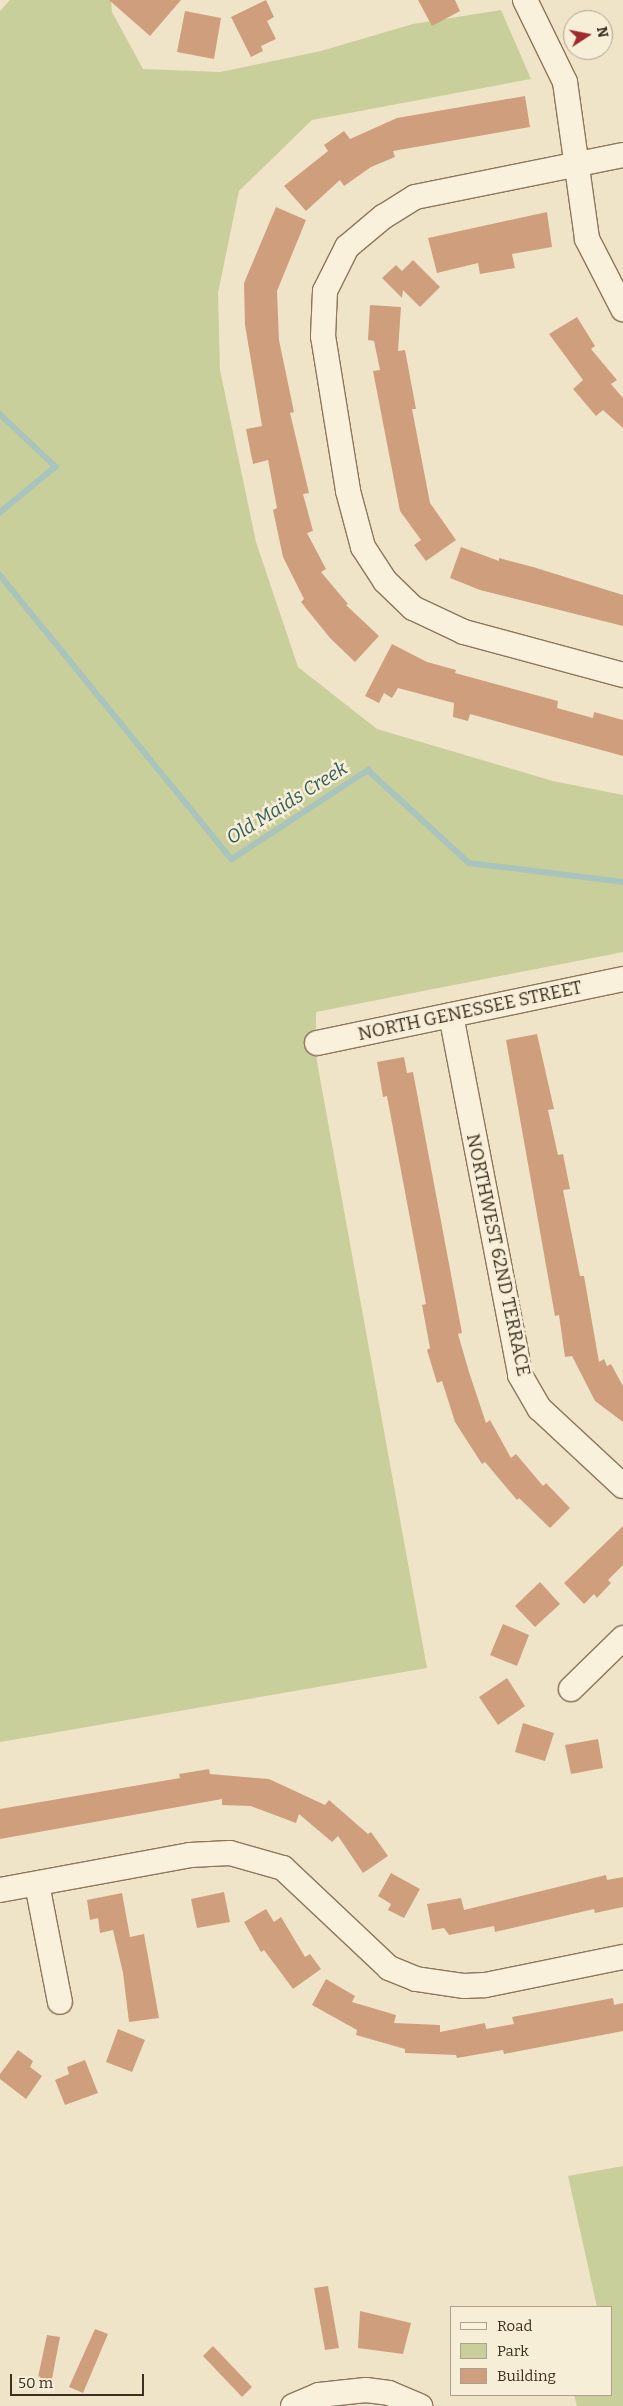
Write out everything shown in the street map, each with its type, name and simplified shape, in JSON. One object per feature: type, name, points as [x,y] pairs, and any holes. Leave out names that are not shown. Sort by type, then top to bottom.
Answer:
[{"type":"street","points":[[525,0],[565,82],[574,164],[587,239],[623,310]]},
{"type":"street","points":[[623,155],[415,197],[384,216],[346,247],[325,291],[323,336],[348,491],[363,546],[385,581],[413,608],[464,632],[623,675]]},
{"type":"street","name":"NORTH GENESSEE STREET","points":[[317,1043],[623,979]]},
{"type":"street","name":"NORTHWEST 62ND TERRACE","points":[[451,1016],[520,1375],[540,1410],[623,1486]]},
{"type":"street","points":[[572,1689],[623,1638]]},
{"type":"street","points":[[0,1890],[190,1855],[230,1853],[283,1868],[389,1968],[416,1980],[464,1986],[485,1985],[623,1957]]},
{"type":"street","points":[[37,1884],[60,2002]]},
{"type":"street","points":[[293,2406],[319,2395],[366,2390],[389,2393],[420,2406]]},
{"type":"green space","points":[[10,0],[111,0],[112,12],[143,69],[220,72],[321,51],[413,24],[501,10],[531,79],[312,120],[239,191],[218,293],[220,370],[256,542],[298,667],[377,729],[553,781],[623,795],[623,952],[316,1012],[316,1056],[427,1668],[0,1742],[0,11]]},
{"type":"green space","points":[[623,2166],[623,2406],[577,2406],[574,2396],[613,2396],[613,2306],[597,2306],[568,2176]]},
{"type":"building","points":[[109,0],[181,0],[150,36]]},
{"type":"building","points":[[266,0],[274,17],[267,21],[276,39],[261,46],[263,51],[251,57],[231,17]]},
{"type":"building","points":[[418,0],[455,0],[460,11],[432,26]]},
{"type":"building","points":[[185,11],[221,18],[214,59],[177,52]]},
{"type":"building","points":[[525,96],[530,127],[393,151],[395,157],[371,167],[344,186],[340,180],[306,211],[284,186],[328,151],[324,145],[344,131],[350,139],[397,118]]},
{"type":"building","points":[[276,207],[306,220],[277,291],[279,340],[294,412],[290,413],[309,493],[303,494],[313,531],[307,533],[326,569],[321,572],[348,604],[346,605],[379,636],[355,662],[330,638],[301,602],[304,599],[283,557],[273,510],[277,508],[268,460],[253,464],[246,429],[262,426],[245,325],[244,283]]},
{"type":"building","points":[[547,212],[552,247],[512,254],[515,268],[480,274],[478,263],[437,273],[428,238]]},
{"type":"building","points":[[413,260],[440,287],[420,307],[403,290],[402,298],[382,278],[396,265],[402,271]]},
{"type":"building","points":[[370,305],[401,307],[398,351],[405,350],[416,409],[412,409],[430,503],[456,540],[426,561],[414,545],[421,540],[400,511],[373,371],[380,370],[374,341],[368,340]]},
{"type":"building","points":[[577,317],[595,346],[591,349],[617,380],[611,384],[623,398],[623,428],[603,410],[596,416],[573,389],[583,380],[549,334]]},
{"type":"building","points":[[461,547],[499,561],[499,558],[533,567],[623,595],[623,626],[480,590],[450,578]]},
{"type":"building","points":[[392,644],[427,662],[456,670],[455,673],[558,701],[557,708],[593,718],[594,712],[623,720],[623,756],[470,714],[468,721],[453,717],[454,703],[398,688],[392,698],[384,693],[379,703],[365,696]]},
{"type":"building","points":[[537,1034],[554,1109],[548,1110],[558,1155],[563,1154],[570,1189],[563,1190],[580,1276],[584,1276],[599,1362],[604,1359],[607,1366],[611,1364],[623,1386],[623,1422],[595,1401],[572,1356],[565,1357],[559,1315],[555,1316],[506,1040]]},
{"type":"building","points":[[404,1057],[407,1073],[413,1072],[462,1333],[458,1334],[469,1372],[486,1423],[490,1420],[511,1458],[516,1454],[543,1486],[546,1483],[570,1508],[550,1528],[519,1498],[517,1500],[485,1462],[482,1464],[455,1422],[442,1381],[437,1383],[427,1350],[430,1348],[422,1305],[426,1304],[387,1096],[383,1097],[377,1062]]},
{"type":"building","points":[[623,1526],[623,1565],[608,1580],[611,1583],[597,1598],[594,1594],[584,1604],[564,1583]]},
{"type":"building","points":[[540,1582],[560,1604],[535,1627],[515,1606]]},
{"type":"building","points":[[503,1624],[529,1635],[517,1666],[490,1655]]},
{"type":"building","points":[[507,1678],[525,1706],[498,1725],[479,1697]]},
{"type":"building","points":[[523,1723],[554,1733],[545,1761],[515,1752]]},
{"type":"building","points":[[598,1739],[603,1768],[571,1774],[565,1745]]},
{"type":"building","points":[[209,1769],[210,1774],[269,1779],[325,1805],[329,1800],[368,1834],[371,1832],[388,1856],[363,1873],[338,1836],[332,1842],[299,1814],[296,1823],[251,1806],[222,1805],[222,1799],[0,1839],[0,1809],[180,1778],[179,1774]]},
{"type":"building","points":[[391,1873],[420,1889],[404,1918],[388,1910],[391,1904],[378,1896]]},
{"type":"building","points":[[606,1875],[607,1880],[623,1877],[623,1907],[595,1913],[594,1909],[495,1932],[494,1926],[449,1935],[444,1928],[432,1930],[427,1904],[461,1898],[464,1910]]},
{"type":"building","points":[[224,1892],[230,1922],[197,1928],[191,1899]]},
{"type":"building","points":[[122,1893],[130,1937],[144,1934],[159,2018],[129,2022],[123,1973],[113,1930],[100,1933],[98,1918],[90,1920],[87,1900]]},
{"type":"building","points":[[266,1909],[274,1922],[281,1917],[305,1957],[310,1954],[321,1969],[293,1989],[264,1950],[261,1952],[244,1922]]},
{"type":"building","points":[[326,1979],[355,1996],[352,2002],[396,2015],[394,2023],[440,2025],[440,2032],[485,2023],[486,2029],[514,2024],[512,2017],[613,1998],[614,2005],[623,2003],[623,2031],[504,2054],[503,2050],[457,2058],[456,2055],[405,2053],[405,2049],[356,2035],[357,2030],[312,2005]]},
{"type":"building","points":[[118,2029],[145,2040],[132,2072],[106,2062]]},
{"type":"building","points":[[18,2050],[33,2061],[30,2067],[42,2076],[26,2099],[0,2079],[0,2074]]},
{"type":"building","points":[[85,2060],[98,2093],[65,2105],[55,2080],[69,2074],[67,2067]]},
{"type":"building","points":[[328,2286],[339,2348],[325,2350],[314,2288]]},
{"type":"building","points":[[360,2311],[411,2323],[403,2354],[358,2348]]},
{"type":"building","points":[[95,2329],[108,2334],[83,2393],[69,2387]]},
{"type":"building","points":[[47,2335],[60,2337],[51,2384],[37,2382]]},
{"type":"building","points":[[213,2346],[252,2387],[242,2397],[203,2356]]},
{"type":"waterway","name":"Old Maids Creek","points":[[0,414],[56,467],[0,513]]},
{"type":"waterway","name":"Old Maids Creek","points":[[0,575],[232,859],[368,770],[469,863],[623,882]]}]
